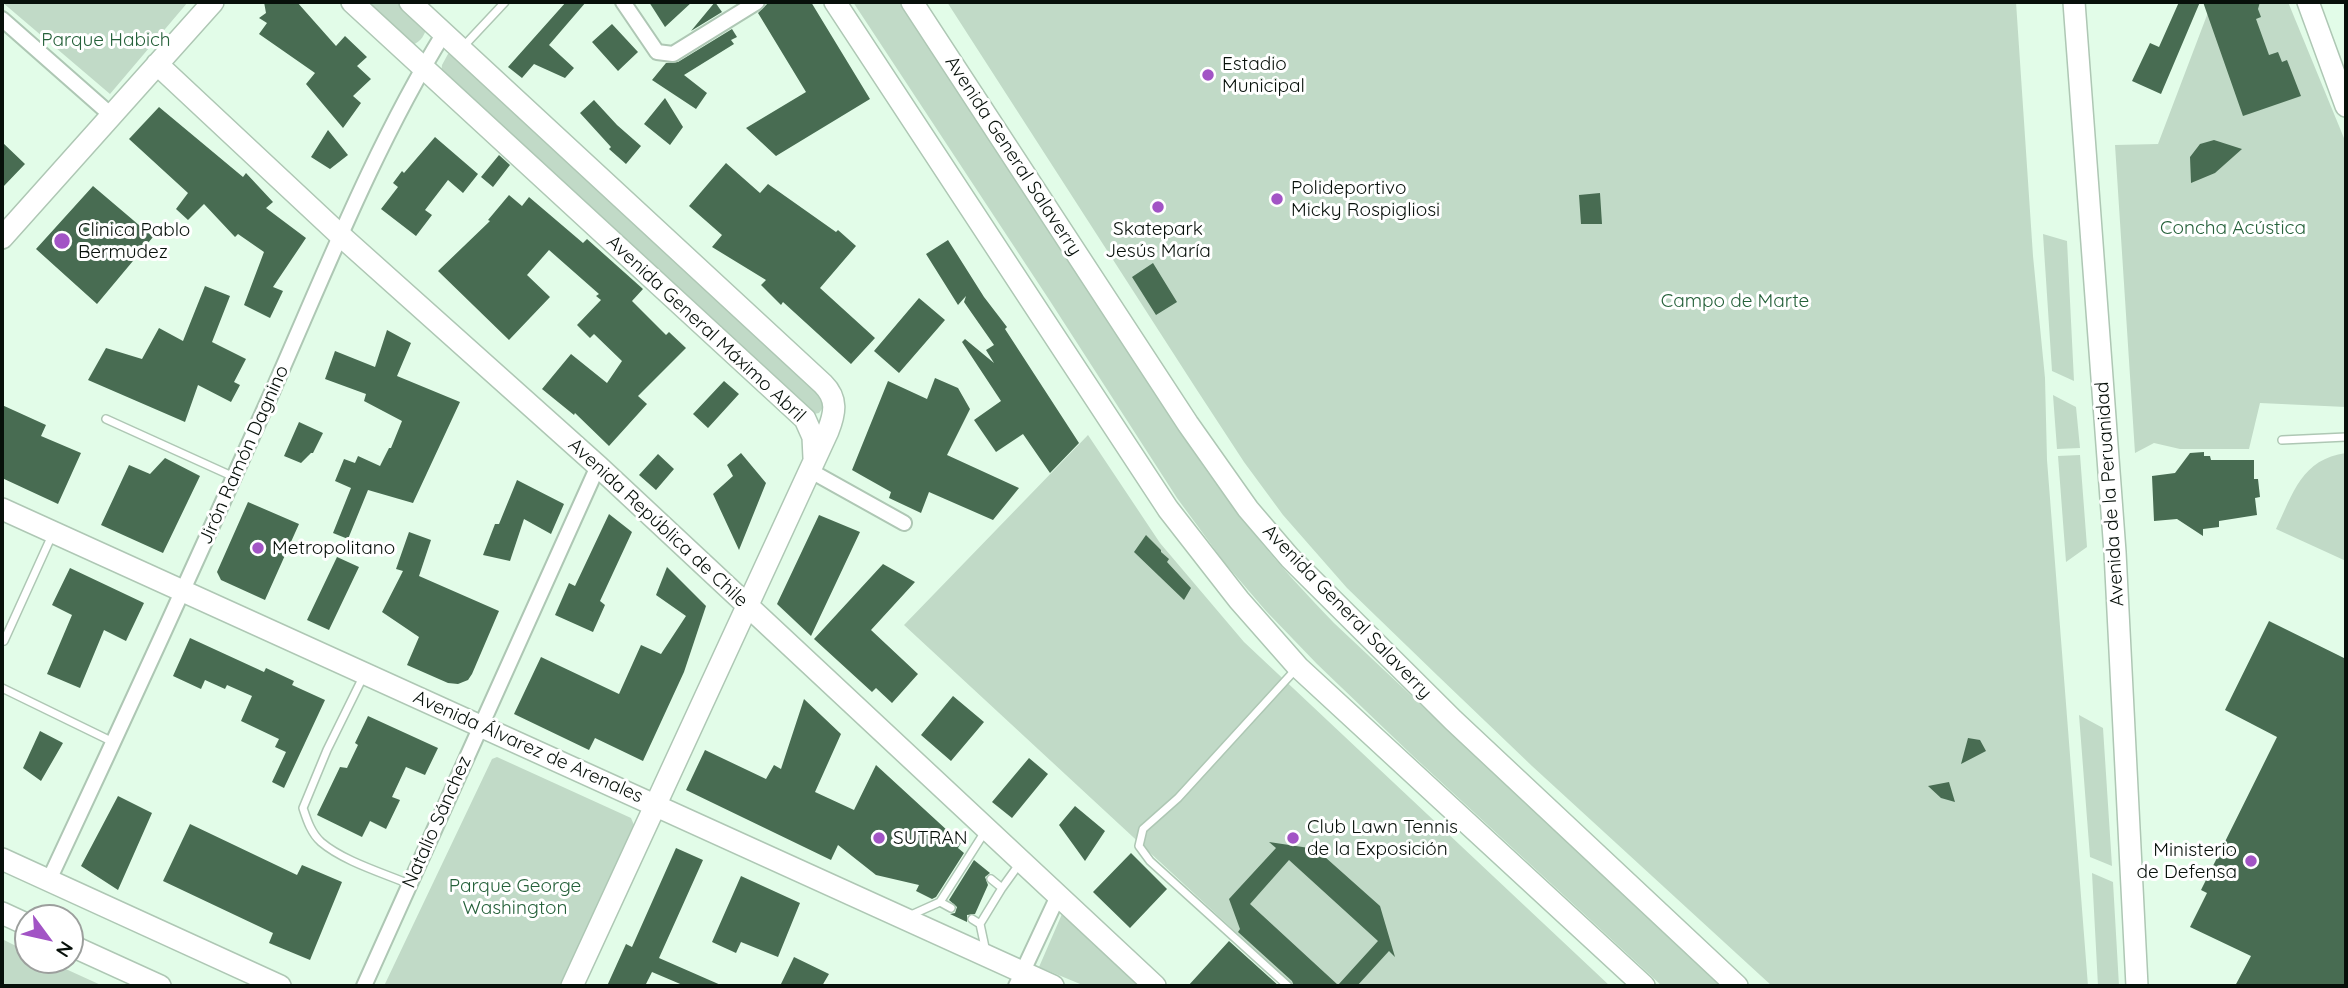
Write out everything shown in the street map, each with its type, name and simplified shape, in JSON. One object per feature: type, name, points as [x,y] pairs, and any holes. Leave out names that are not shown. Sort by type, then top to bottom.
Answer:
[{"type":"street","points":[[2,238],[213,2]]},
{"type":"street","name":"Avenida General Máximo Abril","points":[[352,2],[805,419],[813,436],[812,464]]},
{"type":"street","name":"Avenida General Máximo Abril","points":[[410,2],[828,389],[835,403],[835,415],[812,464]]},
{"type":"street","points":[[623,2],[657,52],[673,54],[757,2]]},
{"type":"street","points":[[835,2],[1168,509],[1231,591],[1298,667],[1644,986]]},
{"type":"street","name":"Avenida General Salaverry","points":[[912,2],[1188,424],[1248,509],[1290,558],[1453,720],[1737,986]]},
{"type":"street","name":"Avenida de la Peruanidad","points":[[2074,2],[2115,552],[2137,986]]},
{"type":"street","points":[[2308,2],[2346,106]]},
{"type":"street","points":[[2,19],[111,115]]},
{"type":"street","name":"Jirón Ramón Dagnino","points":[[49,880],[341,236],[423,67],[444,33]]},
{"type":"street","name":"Avenida República de Chile","points":[[157,64],[341,236],[598,466],[1155,986]]},
{"type":"street","points":[[805,419],[821,412],[829,398],[828,389]]},
{"type":"street","points":[[572,986],[812,464],[904,523]]},
{"type":"street","name":"Natalio Sánchez","points":[[364,986],[598,466]]},
{"type":"street","name":"Avenida Álvarez de Arenales","points":[[2,509],[987,956],[1019,979],[1053,986]]},
{"type":"street","points":[[2,859],[280,986]]},
{"type":"street","points":[[1019,979],[1058,896]]},
{"type":"street","points":[[84,951],[160,986]]},
{"type":"lane","points":[[461,49],[505,2]]},
{"type":"lane","points":[[106,419],[234,477]]},
{"type":"lane","points":[[2282,440],[2346,437]]},
{"type":"lane","points":[[4,641],[53,533]]},
{"type":"lane","points":[[1288,986],[1150,861],[1139,846],[1143,829],[1178,798],[1298,667]]},
{"type":"lane","points":[[365,673],[332,738],[303,808],[308,824],[319,841],[337,852],[409,884]]},
{"type":"lane","points":[[2,688],[113,742]]},
{"type":"lane","points":[[904,918],[940,902],[969,862],[986,829]]},
{"type":"lane","points":[[987,956],[980,924],[1021,862]]},
{"type":"lane","points":[[991,879],[1002,888]]},
{"type":"lane","points":[[940,902],[951,908]]},
{"type":"lane","points":[[972,919],[980,924]]},
{"type":"green space","name":"Parque Habich","points":[[2,2],[188,2],[110,94]]},
{"type":"green space","points":[[366,2],[401,2],[427,26],[422,38],[412,45]]},
{"type":"green space","points":[[853,2],[904,2],[1035,201],[1185,439],[1231,504],[1285,570],[1334,623],[1720,986],[1662,986],[1414,757],[1266,611],[1224,562],[1177,498]]},
{"type":"green space","name":"Campo de Marte","points":[[947,2],[2016,2],[2033,256],[2045,378],[2047,460],[2088,986],[1772,986],[1438,676],[1347,588],[1283,515],[1244,462]]},
{"type":"green space","name":"Concha Acústica","points":[[2212,2],[2288,2],[2346,143],[2346,407],[2260,403],[2249,449],[2180,449],[2154,443],[2135,453],[2115,145],[2158,144]]},
{"type":"green space","points":[[448,54],[455,54],[825,392],[825,405],[819,413],[814,414],[441,75],[442,65]]},
{"type":"green space","points":[[2043,234],[2067,241],[2074,381],[2052,371]]},
{"type":"green space","points":[[2053,395],[2076,407],[2080,448],[2057,449]]},
{"type":"green space","name":"Club Lawn Tennis de la Exposición","points":[[1088,435],[1160,543],[1244,642],[1610,986],[1294,986],[904,625]]},
{"type":"green space","points":[[2346,453],[2346,561],[2276,529],[2294,491],[2309,470],[2319,462]]},
{"type":"green space","points":[[2080,455],[2087,547],[2066,562],[2058,456]]},
{"type":"green space","points":[[2079,715],[2103,728],[2112,866],[2090,857]]},
{"type":"green space","name":"Parque George Washington","points":[[497,757],[631,818],[634,825],[563,986],[384,986],[492,759]]},
{"type":"green space","points":[[2092,873],[2113,882],[2119,986],[2098,986]]},
{"type":"green space","points":[[1062,914],[1142,986],[1085,986],[1039,967]]},
{"type":"green space","points":[[2,939],[14,945],[14,974],[77,974],[103,986],[2,986]]},
{"type":"building","points":[[264,2],[297,2],[336,46],[345,36],[367,57],[357,66],[371,79],[353,96],[361,103],[343,128],[306,84],[315,73],[259,34],[267,23],[259,18],[266,13]]},
{"type":"building","points":[[566,2],[586,2],[549,45],[574,68],[565,78],[534,64],[522,78],[508,67]]},
{"type":"building","points":[[649,2],[692,2],[665,27]]},
{"type":"building","points":[[715,2],[722,12],[691,31]]},
{"type":"building","points":[[769,2],[811,2],[870,99],[776,156],[746,128],[806,92],[758,13]]},
{"type":"building","points":[[2179,2],[2200,2],[2161,94],[2132,81],[2150,43],[2159,47]]},
{"type":"building","points":[[2203,2],[2260,2],[2258,9],[2261,17],[2256,19],[2269,55],[2278,52],[2282,62],[2287,60],[2301,96],[2243,116]]},
{"type":"building","points":[[612,24],[638,52],[618,71],[592,42]]},
{"type":"building","points":[[732,29],[737,37],[731,40],[734,44],[684,75],[707,93],[696,109],[652,80],[666,63],[678,62]]},
{"type":"building","points":[[665,98],[683,127],[670,145],[644,124]]},
{"type":"building","points":[[594,100],[641,146],[626,164],[609,149],[611,147],[580,113]]},
{"type":"building","points":[[159,107],[243,177],[246,173],[273,202],[266,208],[306,238],[273,287],[283,291],[270,318],[244,305],[264,252],[238,234],[235,237],[204,204],[188,220],[176,209],[188,193],[129,139]]},
{"type":"building","points":[[328,130],[348,155],[330,169],[311,157]]},
{"type":"building","points":[[435,137],[478,174],[463,193],[448,180],[425,210],[432,215],[416,236],[381,209],[398,187],[393,183],[402,171],[404,173]]},
{"type":"building","name":"Concha Acústica","points":[[2214,140],[2242,149],[2215,173],[2191,183],[2190,157],[2200,144]]},
{"type":"building","points":[[2,142],[25,164],[2,188]]},
{"type":"building","points":[[499,155],[510,165],[493,187],[481,177]]},
{"type":"building","points":[[726,163],[760,193],[768,184],[836,232],[838,230],[856,246],[820,288],[875,338],[851,364],[783,302],[781,305],[761,285],[766,280],[712,247],[722,235],[689,206]]},
{"type":"building","points":[[93,186],[153,237],[97,304],[36,249]]},
{"type":"building","points":[[1600,193],[1602,224],[1581,224],[1579,195]]},
{"type":"building","points":[[509,195],[522,206],[529,197],[583,243],[587,239],[643,289],[632,301],[666,335],[669,332],[686,348],[638,396],[647,404],[609,446],[575,413],[574,415],[542,389],[571,354],[607,383],[622,361],[594,334],[590,338],[577,325],[601,300],[596,296],[599,294],[549,250],[527,275],[550,297],[509,340],[438,271],[490,221],[488,220]]},
{"type":"building","points":[[948,240],[984,297],[1007,327],[1005,329],[1079,443],[1050,473],[1023,434],[996,452],[974,420],[1001,401],[962,342],[965,339],[994,363],[986,350],[994,345],[964,302],[966,296],[958,305],[926,254]]},
{"type":"building","points":[[1153,263],[1177,302],[1156,315],[1132,277]]},
{"type":"building","points":[[205,286],[230,296],[212,342],[246,359],[234,382],[240,385],[231,402],[198,385],[185,422],[88,380],[106,348],[142,359],[159,328],[183,341]]},
{"type":"building","points":[[919,298],[945,320],[899,373],[874,351]]},
{"type":"building","points":[[387,330],[411,343],[397,376],[460,402],[413,503],[368,490],[348,539],[333,533],[351,488],[335,481],[344,459],[355,463],[358,456],[380,466],[402,421],[364,401],[366,394],[325,379],[335,351],[375,367]]},
{"type":"building","points":[[935,378],[958,388],[970,409],[947,455],[1019,488],[993,520],[929,492],[921,513],[889,498],[891,492],[852,470],[888,381],[927,399]]},
{"type":"building","points":[[724,381],[739,394],[708,428],[693,414]]},
{"type":"building","points":[[2,405],[46,425],[41,436],[81,453],[58,504],[2,478]]},
{"type":"building","points":[[299,422],[323,433],[313,453],[301,463],[284,456]]},
{"type":"building","points":[[2204,452],[2204,456],[2210,456],[2211,460],[2254,460],[2254,479],[2258,479],[2260,497],[2255,498],[2257,515],[2219,521],[2219,527],[2203,529],[2203,536],[2177,519],[2154,521],[2152,476],[2175,473],[2190,453]]},
{"type":"building","points":[[741,453],[766,483],[739,550],[713,494],[733,476],[727,465]]},
{"type":"building","points":[[658,454],[674,469],[656,490],[639,475]]},
{"type":"building","points":[[165,458],[200,476],[163,553],[101,525],[129,465],[150,474]]},
{"type":"building","points":[[517,480],[564,504],[551,534],[524,519],[510,561],[483,555],[495,524],[499,524]]},
{"type":"building","name":"Metropolitano","points":[[248,502],[299,524],[265,600],[221,580],[217,572]]},
{"type":"building","points":[[609,514],[632,532],[600,601],[605,605],[593,632],[555,615],[569,583],[575,586]]},
{"type":"building","points":[[819,515],[860,532],[811,636],[777,604]]},
{"type":"building","points":[[409,532],[431,540],[419,576],[499,611],[472,674],[468,680],[458,684],[448,683],[407,665],[419,637],[382,612],[403,571],[396,569]]},
{"type":"building","points":[[1146,535],[1191,588],[1184,600],[1134,552]]},
{"type":"building","points":[[337,557],[359,567],[329,630],[307,620]]},
{"type":"building","points":[[883,564],[915,582],[871,630],[918,674],[892,703],[876,688],[872,692],[814,639]]},
{"type":"building","points":[[667,567],[706,606],[684,672],[643,761],[595,738],[589,750],[514,714],[541,657],[619,694],[641,645],[661,654],[686,616],[656,595]]},
{"type":"building","points":[[70,568],[144,603],[126,641],[104,630],[80,688],[47,674],[72,615],[52,605]]},
{"type":"building","points":[[2269,621],[2346,659],[2346,986],[2235,986],[2251,956],[2190,927],[2207,893],[2201,890],[2277,737],[2225,710]]},
{"type":"building","points":[[190,638],[264,672],[266,668],[294,681],[292,685],[325,700],[284,788],[272,782],[286,752],[275,747],[279,739],[241,721],[252,696],[227,685],[225,689],[205,680],[201,689],[173,676]]},
{"type":"building","points":[[953,696],[984,722],[951,761],[921,735]]},
{"type":"building","points":[[804,699],[841,734],[815,792],[854,810],[876,765],[961,843],[958,848],[964,853],[936,897],[932,899],[916,891],[919,885],[876,875],[838,845],[831,860],[686,790],[705,750],[766,779],[774,765],[781,769]]},
{"type":"building","points":[[368,716],[438,748],[425,775],[406,767],[392,797],[400,800],[386,829],[370,821],[362,837],[317,815],[340,767],[347,768]]},
{"type":"building","points":[[40,731],[63,743],[41,781],[23,768]]},
{"type":"building","points":[[1968,738],[1980,740],[1986,751],[1961,764]]},
{"type":"building","points":[[1029,758],[1048,774],[1012,818],[992,802]]},
{"type":"building","points":[[1949,782],[1955,802],[1941,798],[1928,786]]},
{"type":"building","points":[[118,796],[152,813],[118,890],[81,866]]},
{"type":"building","points":[[1075,806],[1105,831],[1085,861],[1059,825]]},
{"type":"building","points":[[190,824],[297,875],[302,865],[342,882],[310,960],[269,943],[273,933],[163,881]]},
{"type":"building","points":[[1269,842],[1316,849],[1380,906],[1395,957],[1389,951],[1357,986],[1294,986],[1292,981],[1238,932],[1240,929],[1229,899],[1276,848]],"holes":[[[1289,860],[1378,941],[1338,985],[1250,904]]]},
{"type":"building","points":[[676,848],[703,860],[659,958],[723,986],[685,986],[652,972],[645,986],[607,986],[626,944],[632,947]]},
{"type":"building","points":[[1131,853],[1167,889],[1130,928],[1093,892]]},
{"type":"building","points":[[974,860],[990,873],[985,877],[988,885],[975,914],[967,915],[967,922],[950,914],[955,913],[957,907],[949,900]]},
{"type":"building","points":[[741,876],[800,903],[778,957],[741,942],[736,953],[712,942]]},
{"type":"building","points":[[1229,941],[1279,986],[1188,986]]},
{"type":"building","points":[[794,957],[829,974],[822,986],[780,986]]},
{"type":"place","name":"Estadio Municipal","points":[[1208,75]]},
{"type":"place","name":"Polideportivo Micky Rospigliosi","points":[[1277,199]]},
{"type":"place","name":"Skatepark Jesús María","points":[[1158,207]]},
{"type":"place","name":"Clinica Pablo Bermudez","points":[[62,241]]},
{"type":"place","name":"Metropolitano","points":[[258,548]]},
{"type":"place","name":"SUTRAN","points":[[879,838]]},
{"type":"place","name":"Club Lawn Tennis de la Exposición","points":[[1293,838]]},
{"type":"place","name":"Ministerio de Defensa","points":[[2251,861]]}]
